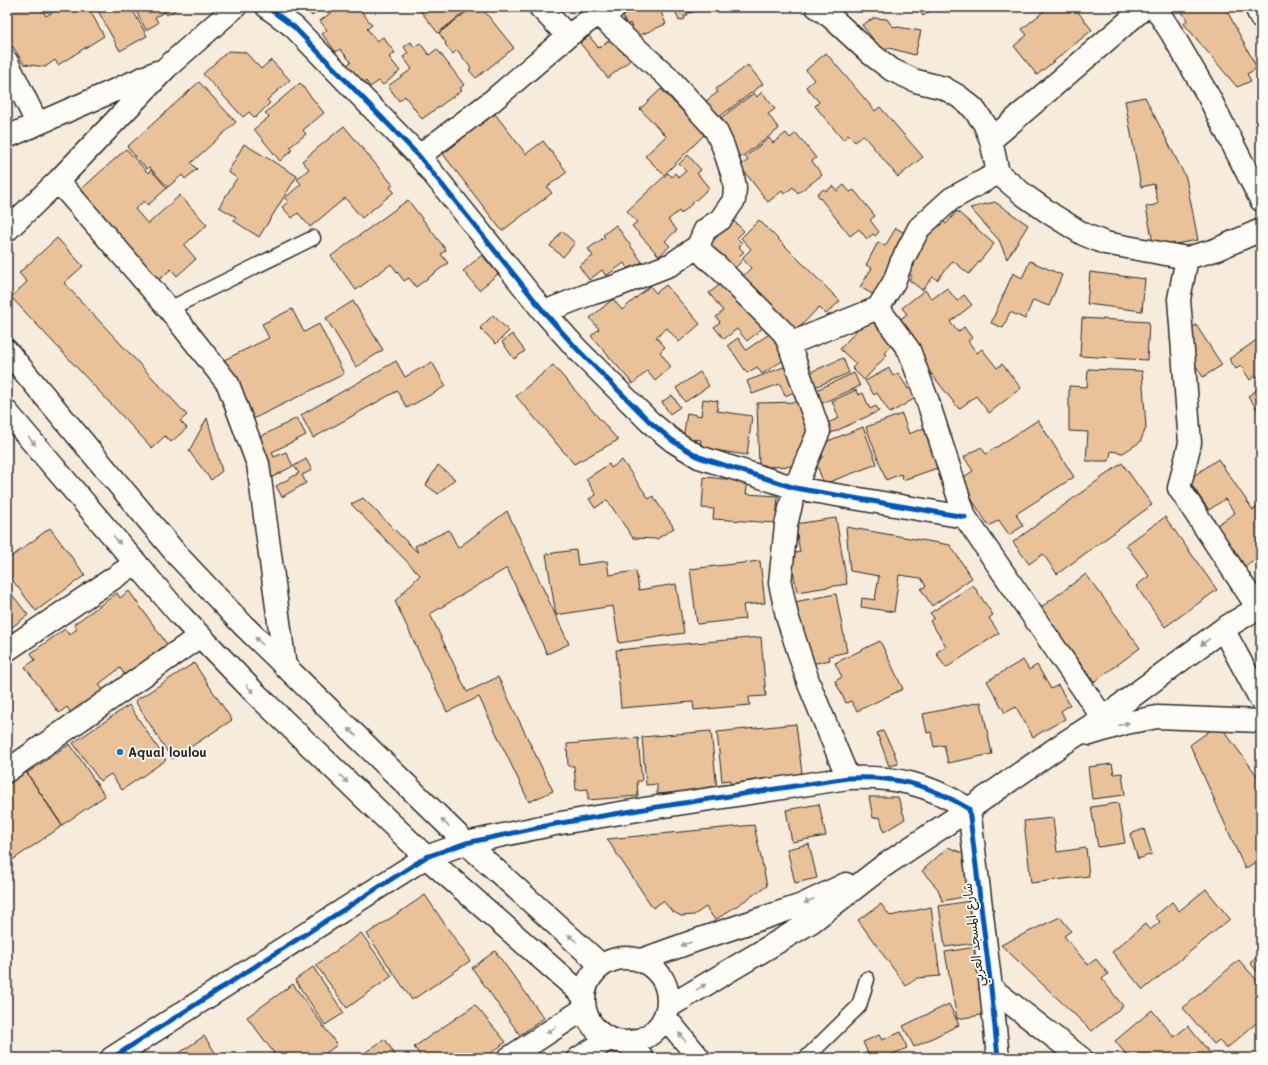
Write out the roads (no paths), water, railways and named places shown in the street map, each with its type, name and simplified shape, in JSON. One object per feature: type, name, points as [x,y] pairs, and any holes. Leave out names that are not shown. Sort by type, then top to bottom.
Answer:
[{"type":"street","points":[[7,230],[58,182],[166,68],[235,7]]},
{"type":"street","points":[[266,7],[294,27],[419,156],[544,312],[577,350],[650,422],[674,441],[699,457],[795,488],[965,517]]},
{"type":"street","points":[[540,7],[568,36]]},
{"type":"street","points":[[817,7],[832,18],[871,54],[892,70],[916,80],[944,88],[958,96],[973,108],[984,123],[991,140],[998,173],[1024,195],[1083,234],[1105,243],[1187,258],[1215,250],[1261,230]]},
{"type":"street","points":[[1256,7],[1261,18]]},
{"type":"street","points":[[991,140],[1156,8],[1209,97],[1261,200]]},
{"type":"street","points":[[419,156],[492,101],[568,36],[607,10],[710,123],[716,131],[723,146],[733,176],[735,188],[734,200],[720,219],[705,230],[698,246],[672,264],[544,312]]},
{"type":"street","points":[[7,62],[37,123]]},
{"type":"street","points":[[7,137],[166,68]]},
{"type":"street","points":[[789,344],[878,308],[894,282],[901,263],[919,228],[951,199],[998,173]]},
{"type":"street","points":[[58,182],[169,309],[228,384],[258,464],[285,667]]},
{"type":"street","points":[[698,246],[706,257],[717,266],[784,333],[819,431],[795,488],[786,525],[780,583],[787,616],[809,684],[848,778]]},
{"type":"street","points":[[666,1012],[811,922],[882,867],[969,810],[1060,745],[1103,718],[1223,629],[1259,607],[1179,488],[1190,443],[1180,299],[1187,258]]},
{"type":"street","points":[[878,308],[909,350],[928,402],[965,517],[1103,718]]},
{"type":"street","points":[[7,351],[179,557],[242,624],[466,843],[601,965]]},
{"type":"street","points":[[7,412],[200,636],[253,691],[426,857],[583,1002]]},
{"type":"street","points":[[7,650],[136,563]]},
{"type":"street","points":[[1223,629],[1261,700]]},
{"type":"street","points":[[7,771],[200,636]]},
{"type":"street","points":[[1060,745],[1098,731],[1157,717],[1261,721]]},
{"type":"street","points":[[112,1058],[426,857],[466,843],[555,824],[848,778],[890,778],[911,783],[932,789],[951,798],[969,810]]},
{"type":"street","name":"شارع المسجد العربي","points":[[969,810],[998,1058]]},
{"type":"street","points":[[641,960],[802,905],[882,867]]},
{"type":"street","points":[[579,1058],[617,1041],[638,1040],[649,1035],[658,1027],[666,1012],[668,996],[665,984],[660,974],[652,966],[641,960],[631,958],[610,960],[601,965],[592,973],[586,984],[583,1002],[589,1021],[598,1031],[617,1041],[642,1058]]},
{"type":"street","points":[[991,988],[1081,1058]]},
{"type":"street","points":[[509,1058],[583,1002]]},
{"type":"street","points":[[666,1012],[699,1058]]},
{"type":"lane","points":[[169,309],[313,238]]},
{"type":"lane","points":[[806,1058],[859,1006],[867,979]]},
{"type":"place","name":"Aqual loulou","points":[[120,752]]}]
